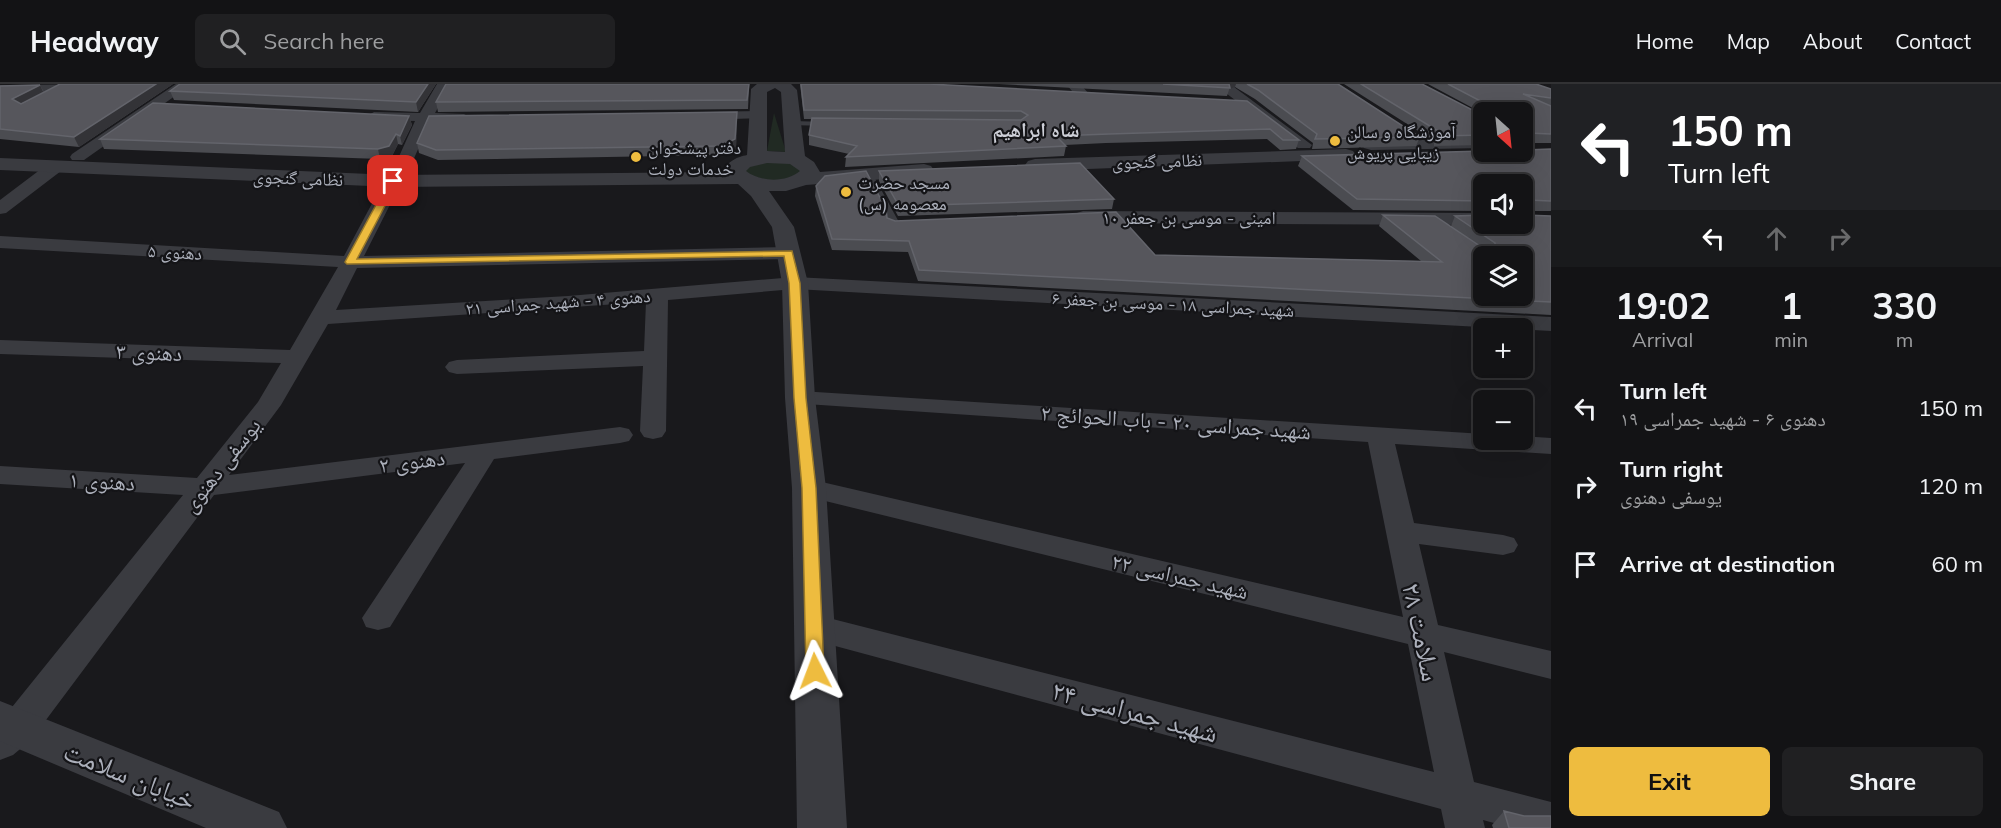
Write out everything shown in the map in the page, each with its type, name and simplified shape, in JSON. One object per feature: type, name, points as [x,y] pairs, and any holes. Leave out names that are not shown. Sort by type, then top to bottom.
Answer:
[{"type":"street","points":[[0,89],[48,89],[132,84]]},
{"type":"street","points":[[78,157],[185,84]]},
{"type":"street","name":"یوسفی دهنوی","points":[[6,731],[268,405],[321,318],[444,84]]},
{"type":"street","points":[[772,84],[759,89],[759,115],[746,170],[789,254]]},
{"type":"street","points":[[780,84],[789,90],[800,171],[789,254],[809,488],[822,828]]},
{"type":"street","points":[[1061,94],[1089,95],[1073,84]]},
{"type":"street","points":[[1221,84],[1304,145]]},
{"type":"street","points":[[1225,103],[1249,104]]},
{"type":"street","points":[[154,106],[178,107]]},
{"type":"street","points":[[354,115],[424,119],[484,118]]},
{"type":"street","points":[[688,116],[759,115]]},
{"type":"street","points":[[1406,131],[1425,143]]},
{"type":"street","name":"نظامی گنجوی","points":[[1473,142],[1304,145],[1015,161],[1473,153]]},
{"type":"street","name":"نظامی گنجوی","points":[[0,150],[78,157],[397,176]]},
{"type":"street","points":[[746,170],[776,185],[800,171],[938,165],[868,173],[800,171],[777,157],[746,170]]},
{"type":"street","name":"نظامی گنجوی","points":[[0,164],[397,176],[746,170]]},
{"type":"street","points":[[0,209],[55,167]]},
{"type":"street","name":"امینی - موسی بن جعفر ۱۰","points":[[1067,217],[1473,219]]},
{"type":"street","points":[[895,224],[917,223]]},
{"type":"street","name":"دهنوی ۵","points":[[0,242],[350,262],[789,254]]},
{"type":"street","name":"دهنوی ۴ - شهید جمراسی ۲۱","points":[[321,318],[657,294],[789,254]]},
{"type":"street","name":"شهید جمراسی ۱۸ - موسی بن جعفر ۶","points":[[789,254],[1551,324]]},
{"type":"street","points":[[653,431],[657,294]]},
{"type":"street","name":"دهنوی ۳","points":[[0,347],[297,357]]},
{"type":"street","points":[[457,367],[656,358]]},
{"type":"street","name":"شهید جمراسی ۲۰ - باب الحوائج ۲","points":[[800,398],[1551,446]]},
{"type":"street","name":"دهنوی ۲","points":[[204,487],[620,435]]},
{"type":"street","name":"سلامت ۲۸","points":[[1380,435],[1461,812]]},
{"type":"street","points":[[378,618],[486,452]]},
{"type":"street","name":"دهنوی ۱","points":[[0,475],[204,487]]},
{"type":"street","name":"شهید جمراسی ۲۲","points":[[809,488],[1551,665]]},
{"type":"street","points":[[1400,531],[1503,545]]},
{"type":"street","name":"شهید جمراسی ۲۴","points":[[813,627],[1461,812],[1551,820]]},
{"type":"street","name":"خیابان سلامت","points":[[6,731],[262,828]]},
{"type":"lane","points":[[792,123],[838,124]]},
{"type":"lane","points":[[868,173],[895,224]]},
{"type":"lane","points":[[1429,219],[1447,232]]},
{"type":"shaded area","points":[[774,113],[786,152],[767,151]]},
{"type":"shaded area","points":[[782,160],[803,170],[790,179],[776,181],[745,174],[745,167]]},
{"type":"building","points":[[60,84],[156,84],[74,137],[0,129],[0,86],[40,85],[12,99],[21,104]]},
{"type":"building","points":[[180,84],[428,84],[416,102],[170,91]]},
{"type":"building","points":[[446,84],[749,84],[747,100],[436,102]]},
{"type":"building","points":[[801,84],[929,84],[1247,101],[1299,140],[1283,140],[1270,129],[1109,134],[1056,136],[1066,146],[846,157],[857,146],[809,135],[812,118],[1021,120],[1028,115],[1021,111],[804,110]]},
{"type":"building","points":[[1163,84],[1229,84],[1230,88]]},
{"type":"building","points":[[1247,84],[1338,84],[1420,137],[1315,139],[1317,134]]},
{"type":"building","points":[[1361,84],[1422,84],[1473,110],[1473,135],[1438,136],[1438,131]]},
{"type":"building","points":[[1448,84],[1536,84],[1551,89],[1551,98],[1523,94],[1551,106],[1551,134],[1533,133],[1533,102],[1482,102]]},
{"type":"building","points":[[153,103],[409,116],[400,136],[396,134],[389,146],[378,149],[100,139]]},
{"type":"building","points":[[737,112],[735,139],[721,146],[436,150],[417,143],[429,116]]},
{"type":"building","points":[[1551,149],[1551,201],[1533,200],[1533,174],[1473,174],[1473,201],[1357,199],[1302,156],[1473,151],[1473,162],[1533,162],[1533,150]]},
{"type":"building","points":[[1080,163],[1114,199],[899,206],[879,171]]},
{"type":"building","points":[[866,171],[886,209],[887,218],[895,221],[1116,212],[1155,255],[1442,262],[1383,215],[1435,216],[1480,246],[1473,246],[1473,298],[919,270],[909,241],[832,239],[816,186],[825,176]]},
{"type":"building","points":[[1473,215],[1473,228],[1455,216]]},
{"type":"building","points":[[1533,215],[1551,216],[1551,302],[1533,301],[1533,246],[1495,246],[1495,243],[1482,234],[1533,234]]},
{"type":"building","points":[[1504,811],[1524,816],[1551,816],[1551,828],[1509,828]]},
{"type":"place","name":"آموزشگاه و سالن زیبایی پریوش","points":[[1335,141]]},
{"type":"place","name":"دفتر پیشخوان خدمات دولت","points":[[636,157]]},
{"type":"place","name":"مسجد حضرت معصومه (س)","points":[[846,192]]},
{"type":"district","name":"شاه ابراهیم","points":[[1036,129]]},
{"type":"route","points":[[393,181],[350,262],[789,253],[795,283],[800,398],[809,488],[815,671]]}]
